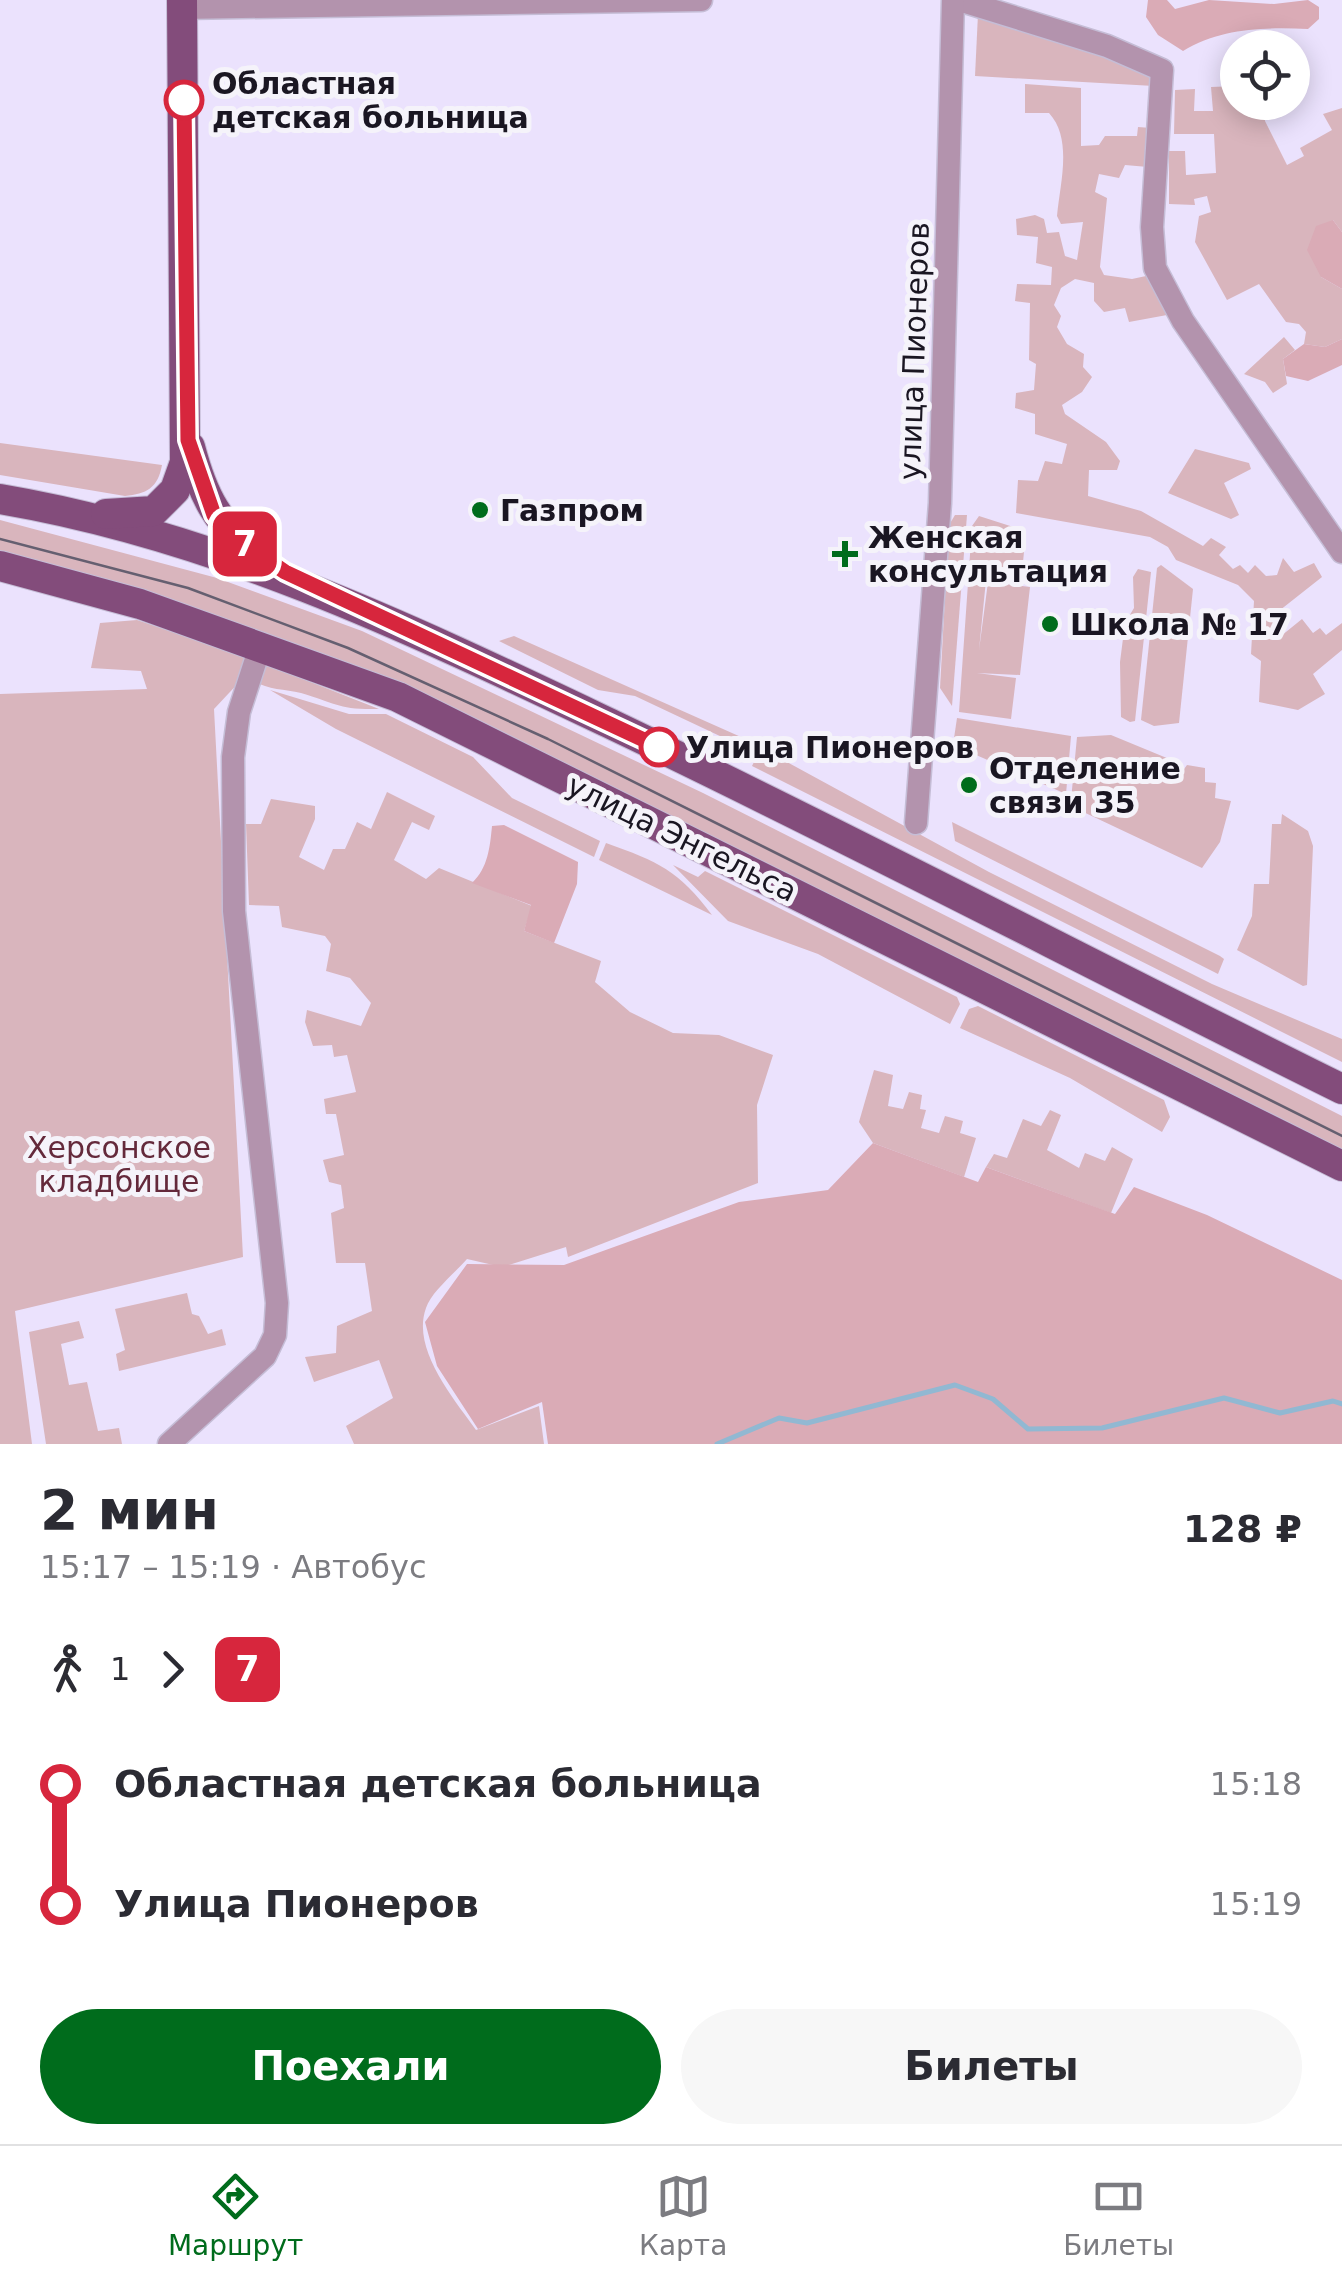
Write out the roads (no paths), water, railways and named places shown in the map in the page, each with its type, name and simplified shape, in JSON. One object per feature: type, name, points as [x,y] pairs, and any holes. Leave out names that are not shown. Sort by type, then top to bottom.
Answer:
[{"type":"main road","points":[[58,512],[154,511],[175,490],[184,468],[188,440],[182,4]]},
{"type":"main road","points":[[188,440],[204,496],[230,534],[285,572],[739,785],[1342,1089]]},
{"type":"main road","points":[[0,499],[219,552],[326,593]]},
{"type":"main road","name":"улица Энгельса","points":[[0,566],[140,604],[261,644],[398,697],[1342,1166]]},
{"type":"street","points":[[182,4],[701,0]]},
{"type":"street","points":[[956,0],[1107,46],[1162,70],[1152,227],[1156,268],[1183,321],[1342,552]]},
{"type":"street","name":"улица Пионеров","points":[[916,822],[940,503],[956,0]]},
{"type":"street","points":[[170,1444],[265,1356],[275,1335],[278,1303],[234,911],[234,757],[239,712],[261,644]]},
{"type":"waterway","points":[[717,1444],[779,1418],[807,1423],[955,1385],[993,1399],[1028,1429],[1102,1428],[1224,1398],[1280,1413],[1333,1401],[1342,1404]]},
{"type":"tram line","points":[[0,539],[188,588],[348,648],[548,739],[1342,1136]]},
{"type":"place","name":"Областная детская больница","points":[[184,100]]},
{"type":"place","name":"Газпром","points":[[480,510]]},
{"type":"place","name":"Женская консультация","points":[[845,554]]},
{"type":"place","name":"Школа № 17","points":[[1050,624]]},
{"type":"place","name":"Улица Пионеров","points":[[659,747]]},
{"type":"place","name":"Отделение связи 35","points":[[969,785]]},
{"type":"park label","name":"Херсонское кладбище","points":[[119,1164]]}]
